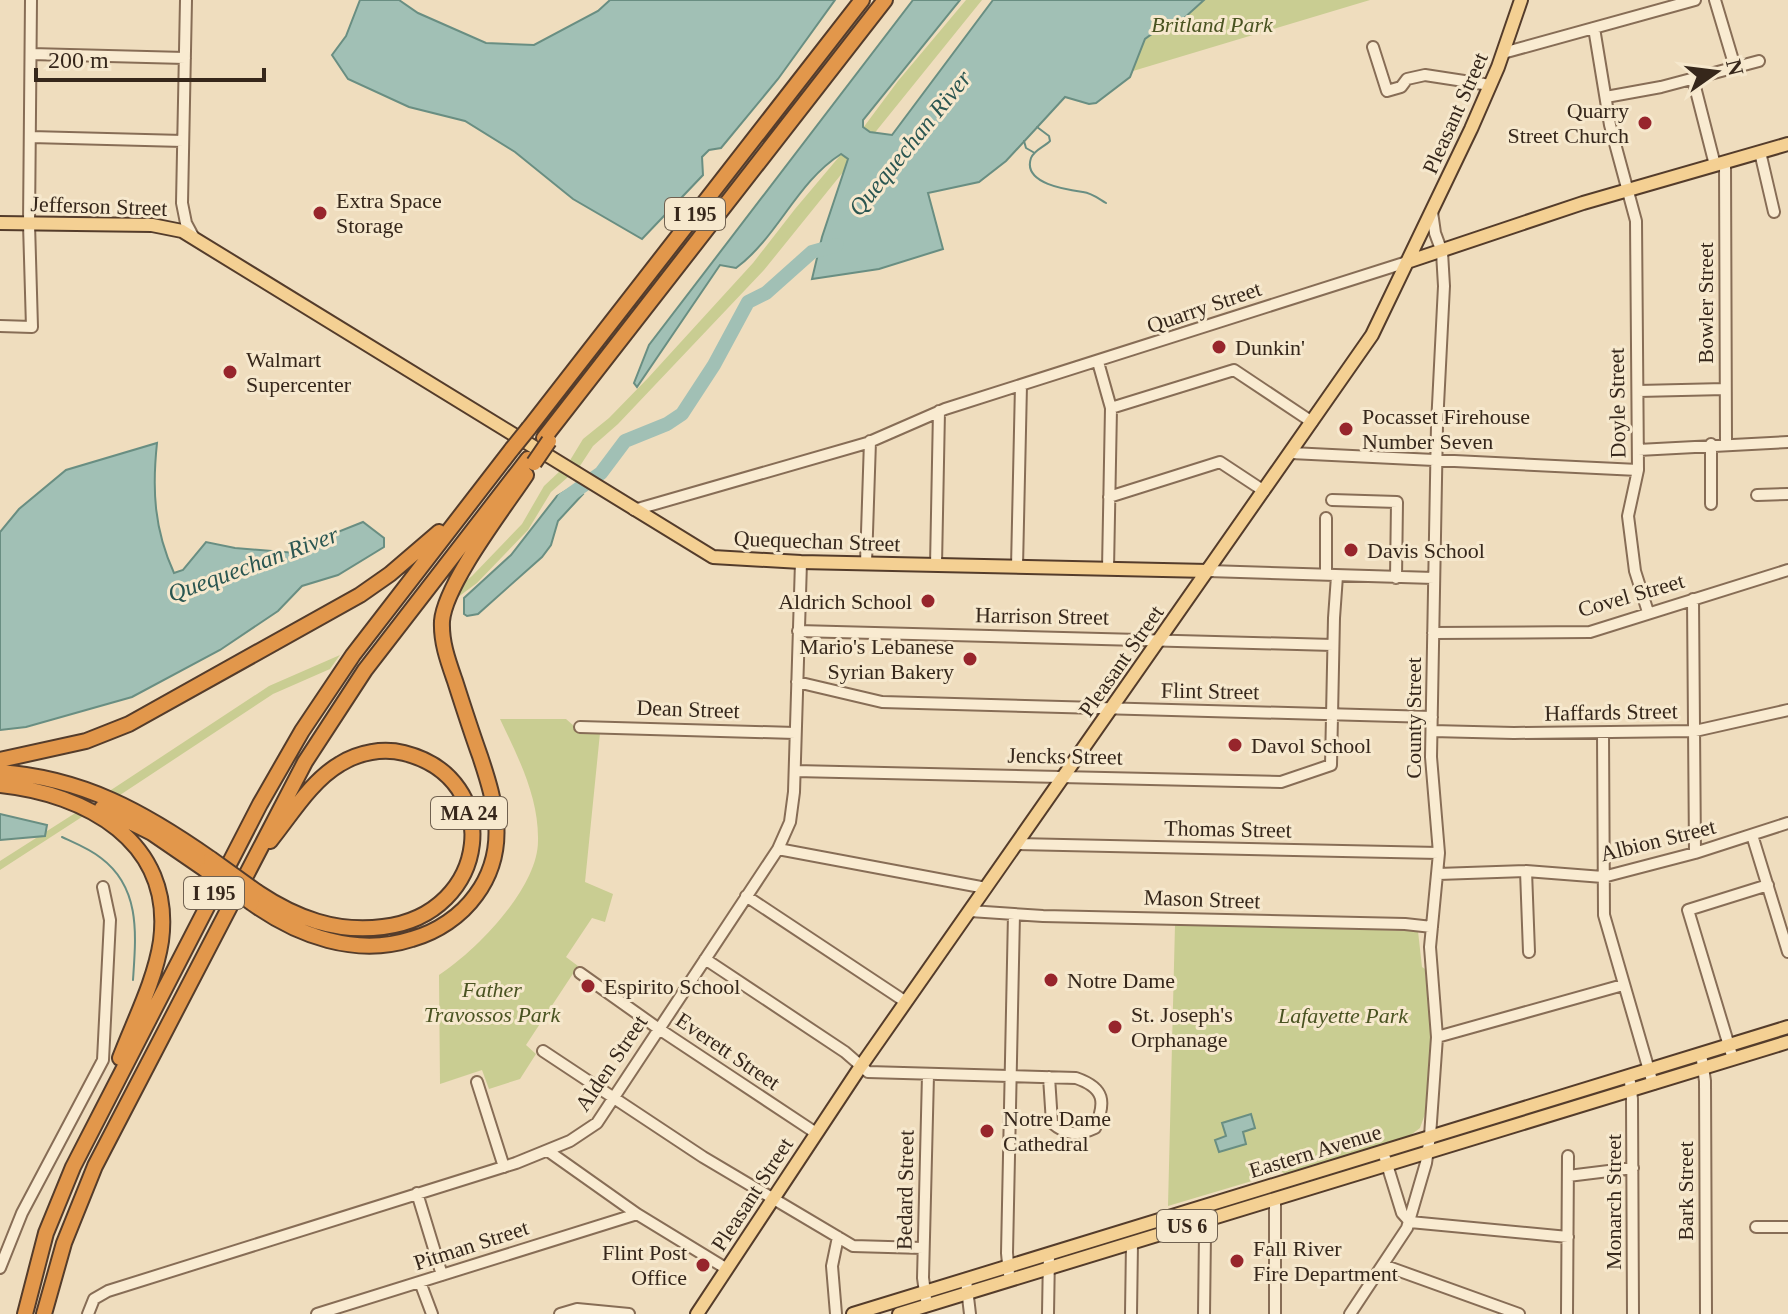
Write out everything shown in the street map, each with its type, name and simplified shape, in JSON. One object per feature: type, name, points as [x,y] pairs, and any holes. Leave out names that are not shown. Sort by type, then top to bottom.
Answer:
[{"type":"highway","name":"I 195","points":[[25,1314],[46,1233],[73,1167],[281,767],[347,663],[862,0]]},
{"type":"highway","name":"I 195","points":[[44,1314],[64,1243],[89,1179],[319,738],[397,626],[531,461],[590,379],[885,0]]},
{"type":"highway","points":[[254,898],[281,922],[312,935],[344,944],[383,945],[413,939],[443,925],[461,912],[480,889],[497,846],[497,818],[494,798],[444,647],[443,613],[449,594],[531,461]]},
{"type":"highway","points":[[0,760],[86,741],[129,724],[300,630],[390,574],[466,508]]},
{"type":"highway","name":"MA 24","points":[[0,785],[99,804],[159,823],[254,898],[334,926],[374,928],[419,919],[449,898],[468,867],[472,836],[465,803],[451,781],[422,759],[391,751],[362,754],[337,765],[320,780],[248,869]]},
{"type":"highway","name":"MA 24","points":[[0,772],[53,779],[99,804],[141,853],[156,883],[162,921],[156,962],[92,1129]]},
{"type":"main road","name":"Pleasant Street","points":[[697,1314],[861,1066],[1372,335],[1490,85],[1521,0]]},
{"type":"main road","name":"Quarry Street","points":[[1407,262],[1628,190],[1788,144]]},
{"type":"main road","name":"Jefferson Street","points":[[0,223],[164,226],[194,237]]},
{"type":"main road","name":"Quequechan Street","points":[[194,237],[713,557],[801,562],[1208,571]]},
{"type":"main road","name":"Eastern Avenue","points":[[1010,1273],[1049,1268],[1275,1199],[1385,1158],[1430,1136],[1788,1027]]},
{"type":"main road","name":"Eastern Avenue","points":[[853,1314],[900,1310],[925,1299],[1010,1273],[1049,1254],[1385,1158],[1428,1152],[1788,1042]]},
{"type":"street","points":[[0,326],[32,327],[29,224],[31,0]]},
{"type":"street","points":[[186,0],[183,208],[188,228],[194,237]]},
{"type":"street","points":[[1503,53],[1695,0]]},
{"type":"street","points":[[1715,0],[1735,67]]},
{"type":"street","name":"Doyle Street","points":[[1594,28],[1610,125],[1636,221],[1638,470],[1628,516],[1635,571],[1648,612]]},
{"type":"street","points":[[1373,47],[1387,91],[1401,87],[1407,79],[1425,75],[1490,85]]},
{"type":"street","points":[[31,54],[185,58]]},
{"type":"street","points":[[1606,97],[1693,79],[1759,61]]},
{"type":"street","name":"Bowler Street","points":[[1693,79],[1720,163],[1726,443]]},
{"type":"street","points":[[31,137],[183,141]]},
{"type":"street","points":[[1760,152],[1774,212]]},
{"type":"street","name":"County Street","points":[[1350,1314],[1410,1222],[1430,1136],[1437,1037],[1430,962],[1439,853],[1431,773],[1436,459],[1444,286],[1442,252],[1432,212]]},
{"type":"street","name":"Quarry Street","points":[[634,510],[870,441],[939,411],[1407,262]]},
{"type":"street","points":[[1098,362],[1111,408],[1108,569]]},
{"type":"street","points":[[1111,408],[1234,370],[1312,422]]},
{"type":"street","points":[[1017,567],[1021,385]]},
{"type":"street","points":[[1638,391],[1725,389]]},
{"type":"street","points":[[936,565],[939,411]]},
{"type":"street","points":[[866,563],[870,441]]},
{"type":"street","points":[[1638,450],[1788,442]]},
{"type":"street","points":[[1711,444],[1711,504]]},
{"type":"street","points":[[1291,453],[1638,470]]},
{"type":"street","points":[[1109,497],[1220,462],[1264,491]]},
{"type":"street","points":[[1757,495],[1788,494]]},
{"type":"street","points":[[1332,500],[1397,502],[1396,578]]},
{"type":"street","points":[[1326,518],[1332,575],[1331,714]]},
{"type":"street","name":"Alden Street","points":[[88,1314],[92,1301],[108,1291],[504,1167],[548,1151],[593,1126],[778,849],[791,817],[801,562]]},
{"type":"street","name":"Covel Street","points":[[1433,633],[1590,632],[1788,570]]},
{"type":"street","name":"Quequechan Street","points":[[1208,571],[1434,578]]},
{"type":"street","points":[[1693,599],[1695,853]]},
{"type":"street","name":"Harrison Street","points":[[798,631],[1333,645]]},
{"type":"street","name":"Flint Street","points":[[797,682],[882,702],[1432,717]]},
{"type":"street","name":"Haffards Street","points":[[1432,731],[1695,731],[1788,710]]},
{"type":"street","name":"Jencks Street","points":[[795,771],[1281,782],[1331,765],[1331,714]]},
{"type":"street","name":"Dean Street","points":[[580,727],[795,733]]},
{"type":"street","points":[[1603,733],[1606,929],[1653,1084]]},
{"type":"street","name":"Albion Street","points":[[1438,874],[1526,871],[1603,877],[1695,853],[1788,823]]},
{"type":"street","points":[[1752,835],[1788,952]]},
{"type":"street","name":"Thomas Street","points":[[1017,844],[1439,853]]},
{"type":"street","points":[[778,849],[986,888]]},
{"type":"street","points":[[1526,871],[1529,952]]},
{"type":"street","points":[[1733,1059],[1688,910],[1768,885]]},
{"type":"street","points":[[0,1268],[22,1213],[103,1060],[110,920],[103,887]]},
{"type":"street","points":[[746,896],[906,1002]]},
{"type":"street","name":"Mason Street","points":[[970,911],[1432,927]]},
{"type":"street","points":[[1010,1273],[1014,914]]},
{"type":"street","points":[[705,959],[845,1052],[868,1072],[928,1075],[1049,1077],[1076,1078],[1090,1083],[1098,1089],[1102,1113],[1095,1128],[1083,1134],[1072,1134],[1052,1123],[1049,1077]]},
{"type":"street","name":"Everett Street","points":[[580,973],[816,1133]]},
{"type":"street","points":[[1437,1037],[1623,985]]},
{"type":"street","points":[[543,1051],[703,1157],[853,1246],[923,1248]]},
{"type":"street","name":"Bark Street","points":[[1700,1054],[1704,1068],[1706,1314]]},
{"type":"street","name":"Bedard Street","points":[[925,1299],[923,1248],[928,1075]]},
{"type":"street","name":"Monarch Street","points":[[1628,1077],[1632,1090],[1633,1314]]},
{"type":"street","points":[[477,1082],[504,1167]]},
{"type":"street","points":[[548,1151],[637,1214],[727,1269]]},
{"type":"street","points":[[1567,1314],[1568,1156]]},
{"type":"street","points":[[1385,1158],[1402,1213],[1410,1222],[1568,1237]]},
{"type":"street","points":[[1568,1176],[1633,1168]]},
{"type":"street","points":[[417,1193],[442,1275]]},
{"type":"street","points":[[1275,1199],[1275,1314]]},
{"type":"street","name":"Pitman Street","points":[[317,1314],[637,1214]]},
{"type":"street","points":[[1203,1221],[1204,1314]]},
{"type":"street","points":[[1756,1227],[1788,1227]]},
{"type":"street","points":[[836,1314],[832,1266],[838,1237]]},
{"type":"street","points":[[1131,1314],[1132,1243]]},
{"type":"street","points":[[1048,1314],[1049,1254]]},
{"type":"street","points":[[1383,1265],[1519,1314]]},
{"type":"street","points":[[420,1282],[432,1314]]},
{"type":"street","points":[[968,1286],[970,1314]]},
{"type":"street","points":[[560,1314],[577,1309],[629,1314]]},
{"type":"green space","points":[[966,0],[982,0],[764,270],[618,424],[593,446],[578,469],[569,462],[583,439],[609,418],[648,378],[753,263]]},
{"type":"green space","name":"Britland Park","points":[[1204,0],[1370,0],[1133,71],[1145,39],[1182,20]]},
{"type":"green space","points":[[560,471],[568,477],[551,492],[528,530],[477,583],[446,606],[451,593],[472,576],[522,524],[544,486]]},
{"type":"green space","points":[[340,655],[330,669],[273,694],[117,797],[108,792],[269,686]]},
{"type":"green space","name":"Father Travossos Park","points":[[500,719],[566,719],[582,733],[600,733],[585,882],[613,894],[605,922],[592,918],[566,957],[578,966],[526,1045],[536,1054],[520,1079],[489,1089],[482,1070],[440,1084],[439,975],[470,951],[502,917],[528,878],[535,859],[538,841],[531,793]]},
{"type":"green space","points":[[80,810],[88,813],[0,870],[0,861]]},
{"type":"green space","name":"Lafayette Park","points":[[1175,925],[1418,931],[1431,1031],[1425,1114],[1420,1128],[1408,1137],[1168,1206]]},
{"type":"water","points":[[360,0],[399,0],[418,13],[486,43],[534,45],[598,11],[610,0],[835,0],[778,79],[721,148],[709,150],[702,157],[703,175],[642,239],[573,199],[515,152],[465,121],[409,107],[348,79],[332,55],[346,36]]},
{"type":"water","points":[[913,0],[960,0],[863,120],[863,127],[870,132],[892,135],[993,0],[1204,0],[1182,20],[1145,39],[1130,77],[1096,103],[1065,97],[1006,161],[979,182],[928,193],[943,249],[879,269],[812,279],[822,237],[848,159],[841,154],[812,180],[751,255],[736,268],[720,265],[637,387],[634,383],[649,345]]},
{"type":"water","points":[[157,443],[156,509],[162,541],[174,573],[183,570],[206,542],[235,548],[308,554],[325,537],[363,522],[384,538],[384,547],[338,575],[302,586],[278,611],[220,650],[132,697],[26,727],[0,730],[0,532],[19,509],[66,470]]},
{"type":"water","points":[[574,486],[583,494],[558,521],[551,545],[542,557],[478,614],[464,614],[464,598],[511,555],[557,496]]},
{"type":"water","points":[[0,814],[47,825],[45,836],[0,840]]},
{"type":"water","points":[[1251,1114],[1255,1128],[1243,1132],[1246,1144],[1219,1152],[1215,1140],[1226,1136],[1222,1123]]},
{"type":"waterway","points":[[1037,127],[1049,136],[1050,141],[1031,158],[1033,174],[1048,184],[1089,194],[1106,203]]},
{"type":"waterway","points":[[1024,141],[1026,148],[1033,152]]},
{"type":"waterway","name":"Quequechan River","points":[[564,499],[601,473],[625,441],[667,424],[682,414],[714,365],[748,302],[766,293],[812,252],[837,245]]},
{"type":"waterway","points":[[62,837],[101,858],[123,883],[135,930],[133,980]]},
{"type":"place","name":"Quarry Street Church","points":[[1645,123]]},
{"type":"place","name":"Extra Space Storage","points":[[320,213]]},
{"type":"place","name":"Dunkin'","points":[[1219,347]]},
{"type":"place","name":"Walmart Supercenter","points":[[230,372]]},
{"type":"place","name":"Pocasset Firehouse Number Seven","points":[[1346,429]]},
{"type":"place","name":"Davis School","points":[[1351,550]]},
{"type":"place","name":"Aldrich School","points":[[928,601]]},
{"type":"place","name":"Mario's Lebanese Syrian Bakery","points":[[970,659]]},
{"type":"place","name":"Davol School","points":[[1235,745]]},
{"type":"place","name":"Notre Dame","points":[[1051,980]]},
{"type":"place","name":"Espirito School","points":[[588,986]]},
{"type":"place","name":"St. Joseph's Orphanage","points":[[1115,1027]]},
{"type":"place","name":"Notre Dame Cathedral","points":[[987,1131]]},
{"type":"place","name":"Fall River Fire Department","points":[[1237,1261]]},
{"type":"place","name":"Flint Post Office","points":[[703,1265]]}]
